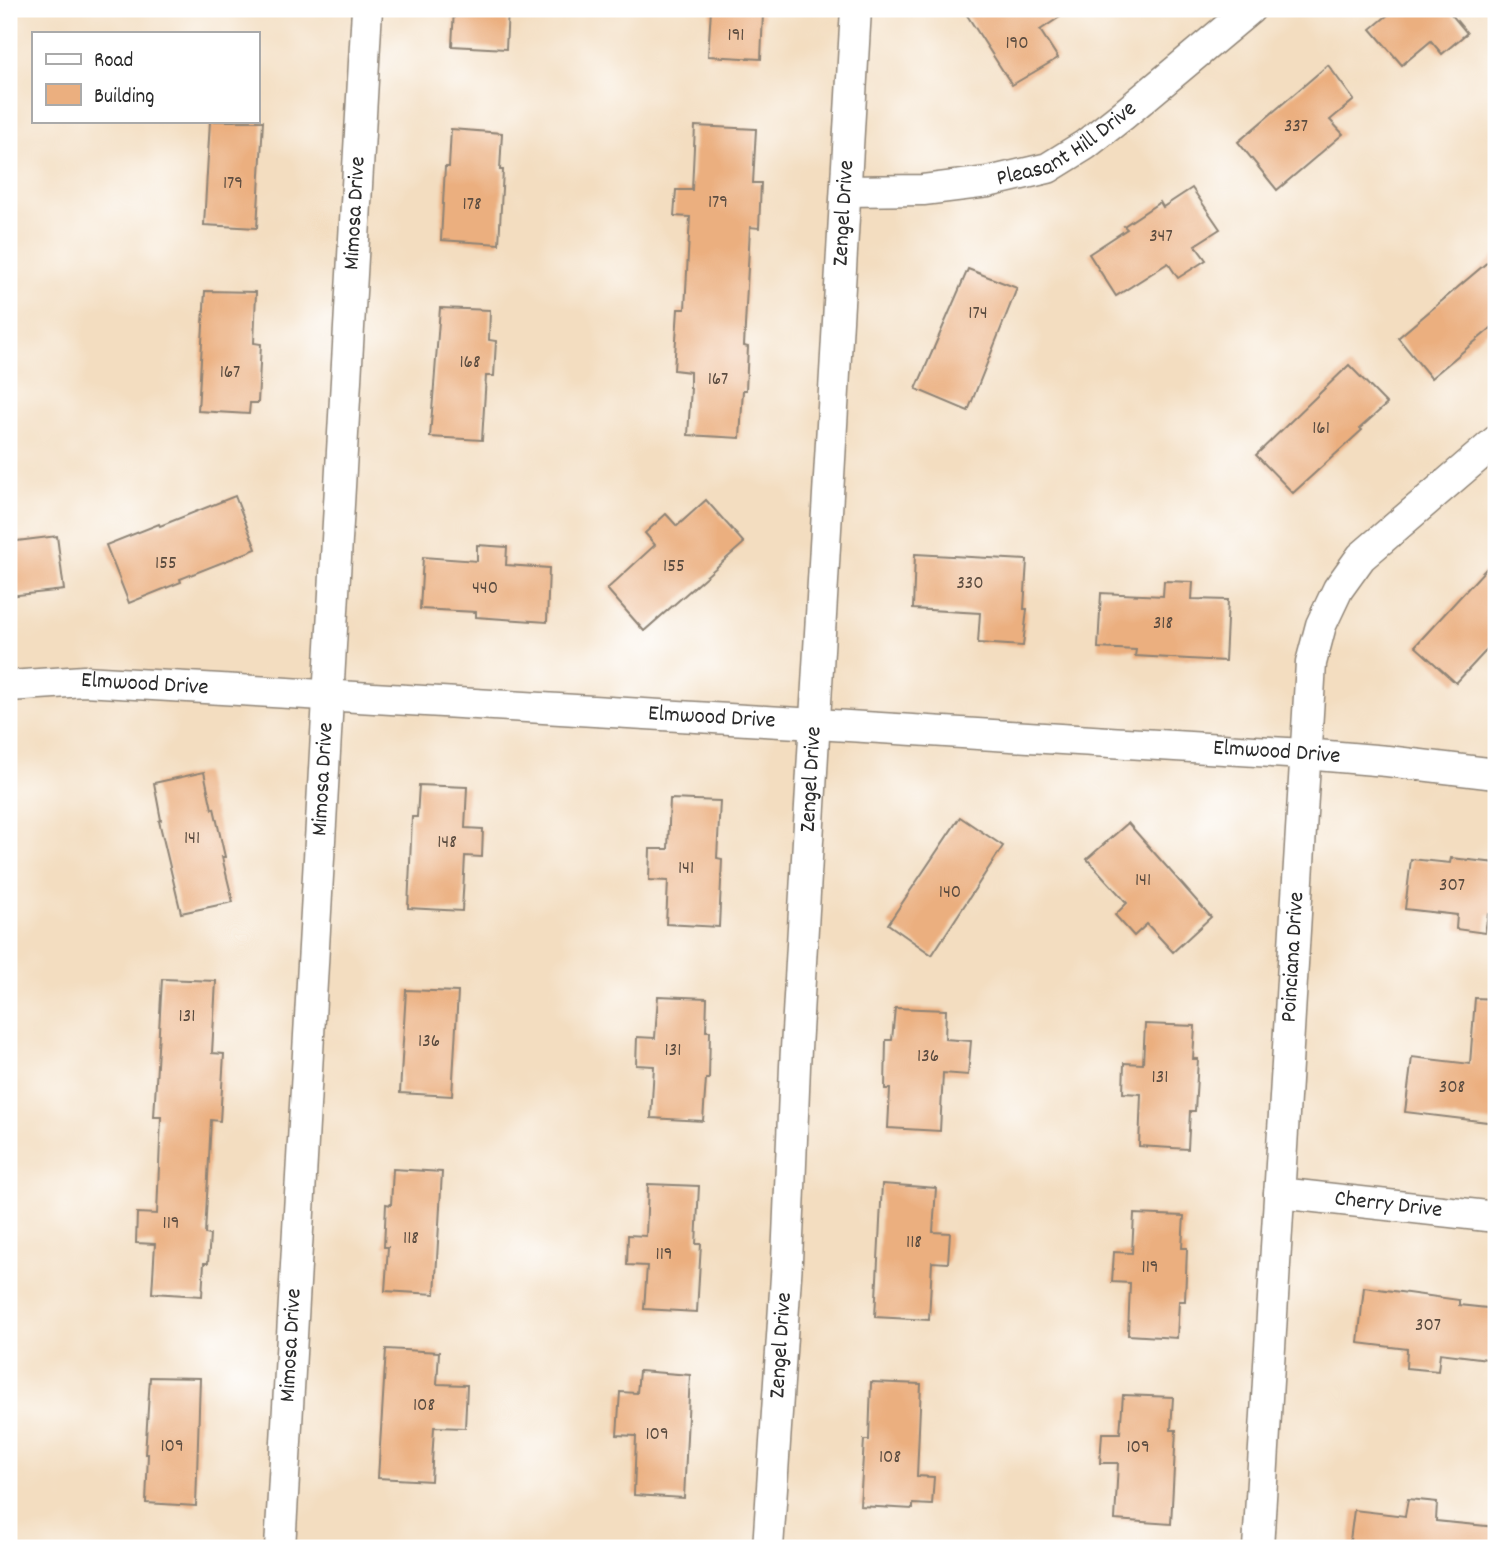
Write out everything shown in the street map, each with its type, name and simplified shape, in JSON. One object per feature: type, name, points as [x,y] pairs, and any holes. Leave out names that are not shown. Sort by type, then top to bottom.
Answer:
[{"type":"street","name":"Mimosa Drive","points":[[280,1548],[367,9]]},
{"type":"street","name":"Zengel Drive","points":[[768,1548],[787,1261],[795,1066],[856,9]]},
{"type":"street","name":"Pleasant Hill Drive","points":[[846,191],[923,190],[988,182],[1048,168],[1085,145],[1140,102],[1250,9]]},
{"type":"street","name":"Poinciana Drive","points":[[1258,1548],[1311,663],[1321,625],[1338,589],[1361,556],[1496,441]]},
{"type":"street","name":"Elmwood Drive","points":[[9,686],[84,681],[328,695],[1304,754],[1496,774]]},
{"type":"street","name":"Cherry Drive","points":[[1279,1193],[1496,1217]]},
{"type":"building","points":[[454,9],[508,9],[506,49],[452,46]]},
{"type":"building","points":[[711,9],[761,9],[761,59],[708,56]]},
{"type":"building","points":[[963,9],[1072,9],[1040,30],[1058,58],[1012,85]]},
{"type":"building","points":[[1395,9],[1447,9],[1467,33],[1442,54],[1431,41],[1402,65],[1371,29]]},
{"type":"building","points":[[1328,65],[1354,100],[1330,120],[1343,134],[1277,190],[1238,142]]},
{"type":"building","points":[[263,121],[257,228],[204,225],[210,122]]},
{"type":"building","points":[[695,126],[756,129],[753,183],[761,183],[759,228],[750,227],[744,346],[748,347],[746,390],[743,390],[740,438],[688,435],[690,372],[674,370],[678,309],[685,309],[690,217],[674,216],[676,190],[692,190]]},
{"type":"building","points":[[451,129],[502,133],[499,244],[441,240],[445,167],[449,167]]},
{"type":"building","points":[[1192,188],[1220,229],[1195,245],[1206,260],[1178,278],[1168,263],[1116,296],[1089,254],[1127,229],[1124,226],[1160,202],[1163,207]]},
{"type":"building","points":[[1496,255],[1496,324],[1431,378],[1398,338]]},
{"type":"building","points":[[968,269],[1017,288],[968,411],[916,389]]},
{"type":"building","points":[[205,291],[256,292],[254,343],[261,344],[258,403],[250,403],[249,414],[198,411]]},
{"type":"building","points":[[440,308],[490,310],[489,340],[496,341],[494,376],[486,376],[482,440],[430,437]]},
{"type":"building","points":[[1349,365],[1387,404],[1293,493],[1256,455]]},
{"type":"building","points":[[235,496],[256,549],[180,579],[181,582],[129,603],[106,545]]},
{"type":"building","points":[[706,500],[744,543],[644,631],[607,589],[655,545],[645,533],[666,514],[677,526]]},
{"type":"building","points":[[57,536],[64,590],[9,596],[9,542]]},
{"type":"building","points":[[477,545],[507,547],[506,565],[549,568],[547,622],[476,617],[476,612],[420,609],[423,557],[477,561]]},
{"type":"building","points":[[915,554],[1027,560],[1024,609],[1027,609],[1023,646],[978,643],[980,613],[913,609]]},
{"type":"building","points":[[1496,558],[1496,640],[1456,683],[1415,646]]},
{"type":"building","points":[[1164,581],[1193,582],[1192,599],[1228,600],[1225,661],[1135,656],[1136,650],[1098,648],[1101,593],[1163,596]]},
{"type":"building","points":[[204,772],[233,902],[181,913],[159,821],[161,820],[154,783]]},
{"type":"building","points":[[419,785],[467,787],[465,828],[483,829],[482,857],[465,856],[462,911],[408,908],[412,817],[417,817]]},
{"type":"building","points":[[670,799],[720,801],[717,858],[722,859],[719,927],[666,924],[668,881],[649,880],[650,849],[668,849]]},
{"type":"building","points":[[960,817],[1003,846],[932,955],[888,924]]},
{"type":"building","points":[[1128,823],[1211,917],[1173,952],[1147,924],[1134,936],[1115,915],[1127,903],[1087,859]]},
{"type":"building","points":[[1451,858],[1496,863],[1496,915],[1488,914],[1485,933],[1456,929],[1457,915],[1405,909],[1411,859],[1450,863]]},
{"type":"building","points":[[162,979],[216,981],[212,1053],[224,1054],[220,1121],[211,1120],[205,1234],[210,1235],[208,1263],[204,1263],[202,1296],[152,1293],[155,1244],[136,1243],[137,1213],[157,1214],[161,1117],[154,1117]]},
{"type":"building","points":[[406,990],[458,992],[452,1096],[400,1093]]},
{"type":"building","points":[[658,996],[707,998],[706,1031],[710,1031],[709,1079],[706,1079],[703,1121],[651,1118],[654,1066],[636,1065],[637,1037],[655,1038]]},
{"type":"building","points":[[1475,998],[1496,999],[1496,1123],[1405,1112],[1412,1057],[1470,1064]]},
{"type":"building","points":[[895,1008],[946,1010],[945,1039],[971,1041],[968,1075],[943,1073],[940,1131],[888,1128],[890,1089],[885,1089],[886,1040],[892,1040]]},
{"type":"building","points":[[1145,1024],[1195,1026],[1193,1059],[1198,1059],[1195,1111],[1190,1111],[1188,1149],[1139,1146],[1141,1094],[1123,1093],[1124,1063],[1143,1064]]},
{"type":"building","points":[[393,1169],[442,1172],[435,1294],[385,1291],[388,1247],[384,1247],[386,1204],[391,1205]]},
{"type":"building","points":[[648,1184],[699,1186],[696,1244],[701,1244],[697,1312],[644,1309],[647,1266],[627,1265],[628,1235],[646,1236]]},
{"type":"building","points":[[882,1184],[936,1188],[933,1232],[950,1233],[948,1263],[932,1262],[929,1320],[875,1317]]},
{"type":"building","points":[[1134,1214],[1184,1216],[1182,1248],[1187,1248],[1185,1301],[1179,1301],[1177,1338],[1128,1335],[1130,1283],[1112,1282],[1114,1252],[1132,1253]]},
{"type":"building","points":[[1364,1287],[1459,1300],[1459,1305],[1496,1309],[1496,1360],[1440,1353],[1438,1371],[1406,1368],[1407,1349],[1358,1343]]},
{"type":"building","points":[[386,1349],[439,1352],[437,1384],[467,1385],[465,1428],[434,1427],[431,1481],[378,1478]]},
{"type":"building","points":[[639,1371],[690,1375],[684,1498],[634,1495],[636,1436],[617,1435],[620,1392],[637,1393]]},
{"type":"building","points":[[150,1377],[200,1378],[196,1506],[146,1503],[148,1454],[145,1454]]},
{"type":"building","points":[[871,1382],[921,1384],[917,1476],[934,1477],[932,1505],[913,1504],[913,1509],[860,1506],[864,1440],[869,1440]]},
{"type":"building","points":[[1123,1395],[1173,1397],[1171,1430],[1176,1430],[1171,1524],[1115,1520],[1118,1463],[1100,1463],[1102,1433],[1120,1433]]},
{"type":"building","points":[[1408,1499],[1437,1502],[1436,1521],[1496,1527],[1496,1548],[1349,1548],[1354,1510],[1405,1516]]}]
